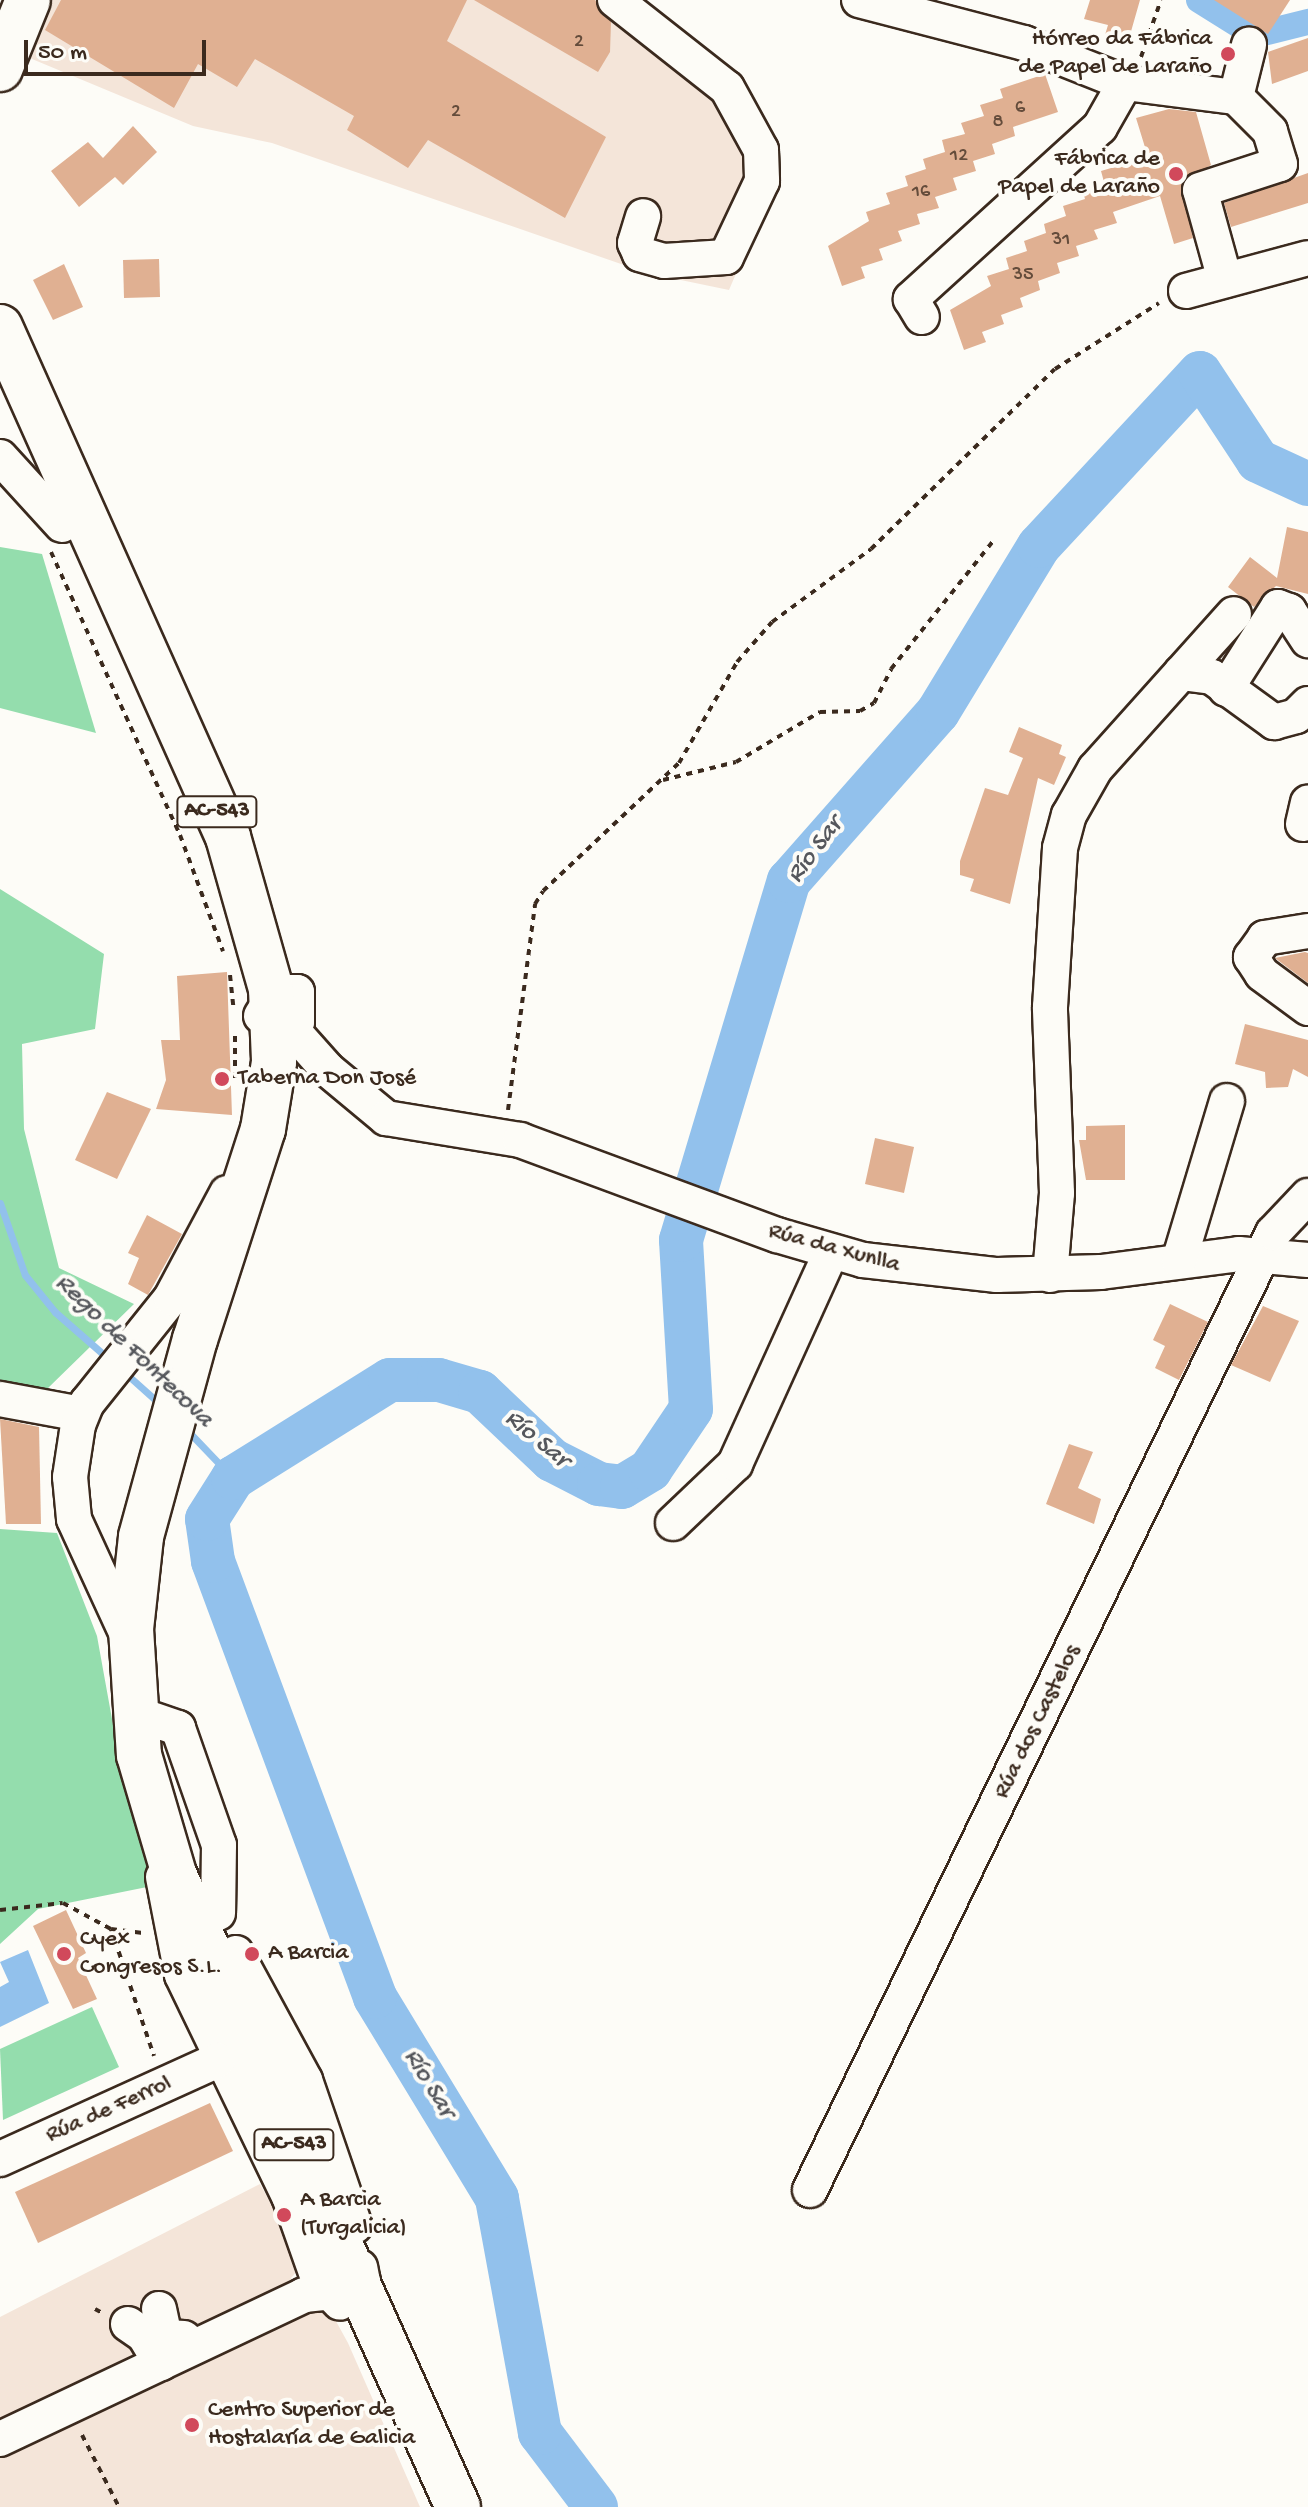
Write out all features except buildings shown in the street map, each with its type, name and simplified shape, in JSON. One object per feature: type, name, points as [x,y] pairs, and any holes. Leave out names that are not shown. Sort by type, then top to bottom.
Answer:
[{"type":"main road","points":[[0,40],[15,4]]},
{"type":"main road","points":[[0,69],[15,4]]},
{"type":"main road","name":"AC-543","points":[[0,327],[246,887],[287,1008],[154,1480],[135,1579],[131,1645],[144,1778],[174,1874],[340,2270],[456,2507]]},
{"type":"main road","name":"AC-543","points":[[0,389],[55,535],[186,794],[225,891],[245,984],[252,1140],[200,1324]]},
{"type":"main road","name":"AC-543","points":[[131,1645],[146,1717],[184,1837],[236,1953],[340,2270],[478,2507]]},
{"type":"street","points":[[615,0],[727,88],[761,150],[762,181],[726,257],[664,261],[640,254],[635,243],[643,216]]},
{"type":"street","points":[[859,0],[1024,43],[1125,83],[1236,97],[1270,131],[1280,164],[1200,190],[1225,280]]},
{"type":"street","points":[[1236,97],[1249,45]]},
{"type":"street","points":[[922,317],[911,299],[1100,127],[1125,83]]},
{"type":"street","points":[[1186,291],[1308,258]]},
{"type":"street","points":[[0,457],[55,535]]},
{"type":"street","points":[[1226,689],[1278,607],[1289,611],[1308,640]]},
{"type":"street","points":[[1050,1275],[1057,1193],[1050,1007],[1060,848],[1069,815],[1095,769],[1234,614]]},
{"type":"street","points":[[1181,673],[1212,677],[1274,722],[1296,716],[1308,704]]},
{"type":"street","points":[[186,794],[236,889],[287,1008]]},
{"type":"street","points":[[1308,931],[1265,938],[1251,957],[1262,974],[1308,1008]]},
{"type":"street","name":"Rúa da Xunlla","points":[[287,1008],[356,1092]]},
{"type":"street","name":"Rúa da Xunlla","points":[[287,1008],[327,1069],[397,1121],[504,1136],[707,1211],[831,1252],[918,1269],[1050,1275],[1265,1254],[1308,1260]]},
{"type":"street","points":[[131,1645],[84,1551],[72,1509],[71,1464],[90,1401],[152,1326],[252,1140],[295,1070],[327,1069]]},
{"type":"street","points":[[1179,1261],[1227,1101]]},
{"type":"street","points":[[1265,1254],[1273,1233],[1308,1196]]},
{"type":"street","points":[[673,1523],[735,1464],[831,1252]]},
{"type":"street","name":"Rúa dos Castelos","points":[[810,2190],[1265,1254]]},
{"type":"street","points":[[0,1399],[90,1401]]},
{"type":"street","points":[[146,1717],[178,1728],[219,1845],[218,1913]]},
{"type":"street","points":[[144,1778],[180,1969],[218,2060],[272,2159],[340,2270]]},
{"type":"street","points":[[184,1837],[253,2023],[358,2326],[439,2507]]},
{"type":"street","points":[[163,1875],[312,2218],[340,2270],[406,2433],[456,2507]]},
{"type":"street","name":"Rúa de Ferrol","points":[[0,2159],[218,2060]]},
{"type":"street","points":[[0,2439],[156,2344],[206,2319],[340,2270]]},
{"type":"path","points":[[1125,83],[1138,67],[1161,0]]},
{"type":"path","points":[[504,1136],[535,904],[660,780],[696,736],[737,662],[772,622],[871,549],[1055,369],[1150,307],[1186,291]]},
{"type":"path","points":[[55,535],[180,835],[228,963],[234,1091]]},
{"type":"path","points":[[660,780],[736,762],[820,712],[860,711],[874,703],[891,669],[994,540]]},
{"type":"path","points":[[0,1910],[63,1903],[111,1929],[151,1934]]},
{"type":"path","points":[[111,1929],[158,2066]]},
{"type":"path","points":[[82,2435],[119,2507]]},
{"type":"shaded area","points":[[52,0],[631,0],[750,94],[771,142],[773,187],[729,290],[647,273],[272,143],[193,126],[20,54]]},
{"type":"shaded area","name":"Centro Superior de Hostalaría de Galicia","points":[[260,2184],[296,2250],[298,2270],[291,2278],[306,2304],[332,2314],[348,2343],[420,2507],[0,2507],[0,2317]]},
{"type":"green space","points":[[0,547],[42,554],[96,733],[0,708]]},
{"type":"green space","points":[[0,889],[104,954],[95,1029],[22,1044],[24,1129],[59,1268],[134,1304],[47,1389],[0,1381]]},
{"type":"green space","points":[[0,1529],[57,1533],[97,1636],[123,1780],[152,1886],[38,1909],[0,1944]]},
{"type":"green space","points":[[92,2007],[119,2067],[3,2120],[0,2049]]},
{"type":"water","points":[[28,1950],[49,2003],[0,2027],[0,1987],[9,1982],[0,1962]]},
{"type":"waterway","points":[[1199,0],[1255,35],[1308,22]]},
{"type":"waterway","name":"Río Sar","points":[[596,2507],[540,2433],[497,2198],[375,1997],[213,1561],[207,1519],[233,1478],[390,1380],[439,1380],[480,1392],[552,1460],[599,1484],[622,1487],[650,1470],[691,1409],[681,1240],[789,881],[938,712],[1039,546],[1200,373],[1258,461],[1308,484]]},
{"type":"waterway","name":"Rego de Fontecova","points":[[0,1203],[25,1275],[55,1312],[111,1361]]},
{"type":"waterway","name":"Rego de Fontecova","points":[[123,1371],[162,1406]]},
{"type":"waterway","name":"Rego de Fontecova","points":[[185,1428],[233,1478]]},
{"type":"place","name":"Hórreo da Fábrica de Papel de Laraño","points":[[1228,54]]},
{"type":"place","name":"Fábrica de Papel de Laraño","points":[[1176,174]]},
{"type":"place","name":"Taberna Don José","points":[[222,1079]]},
{"type":"place","name":"Cyex Congresos S.L.","points":[[64,1954]]},
{"type":"place","name":"A Barcia","points":[[252,1954]]},
{"type":"place","name":"A Barcia (Turgalicia)","points":[[284,2215]]},
{"type":"place","name":"Centro Superior de Hostalaría de Galicia","points":[[192,2425]]}]
